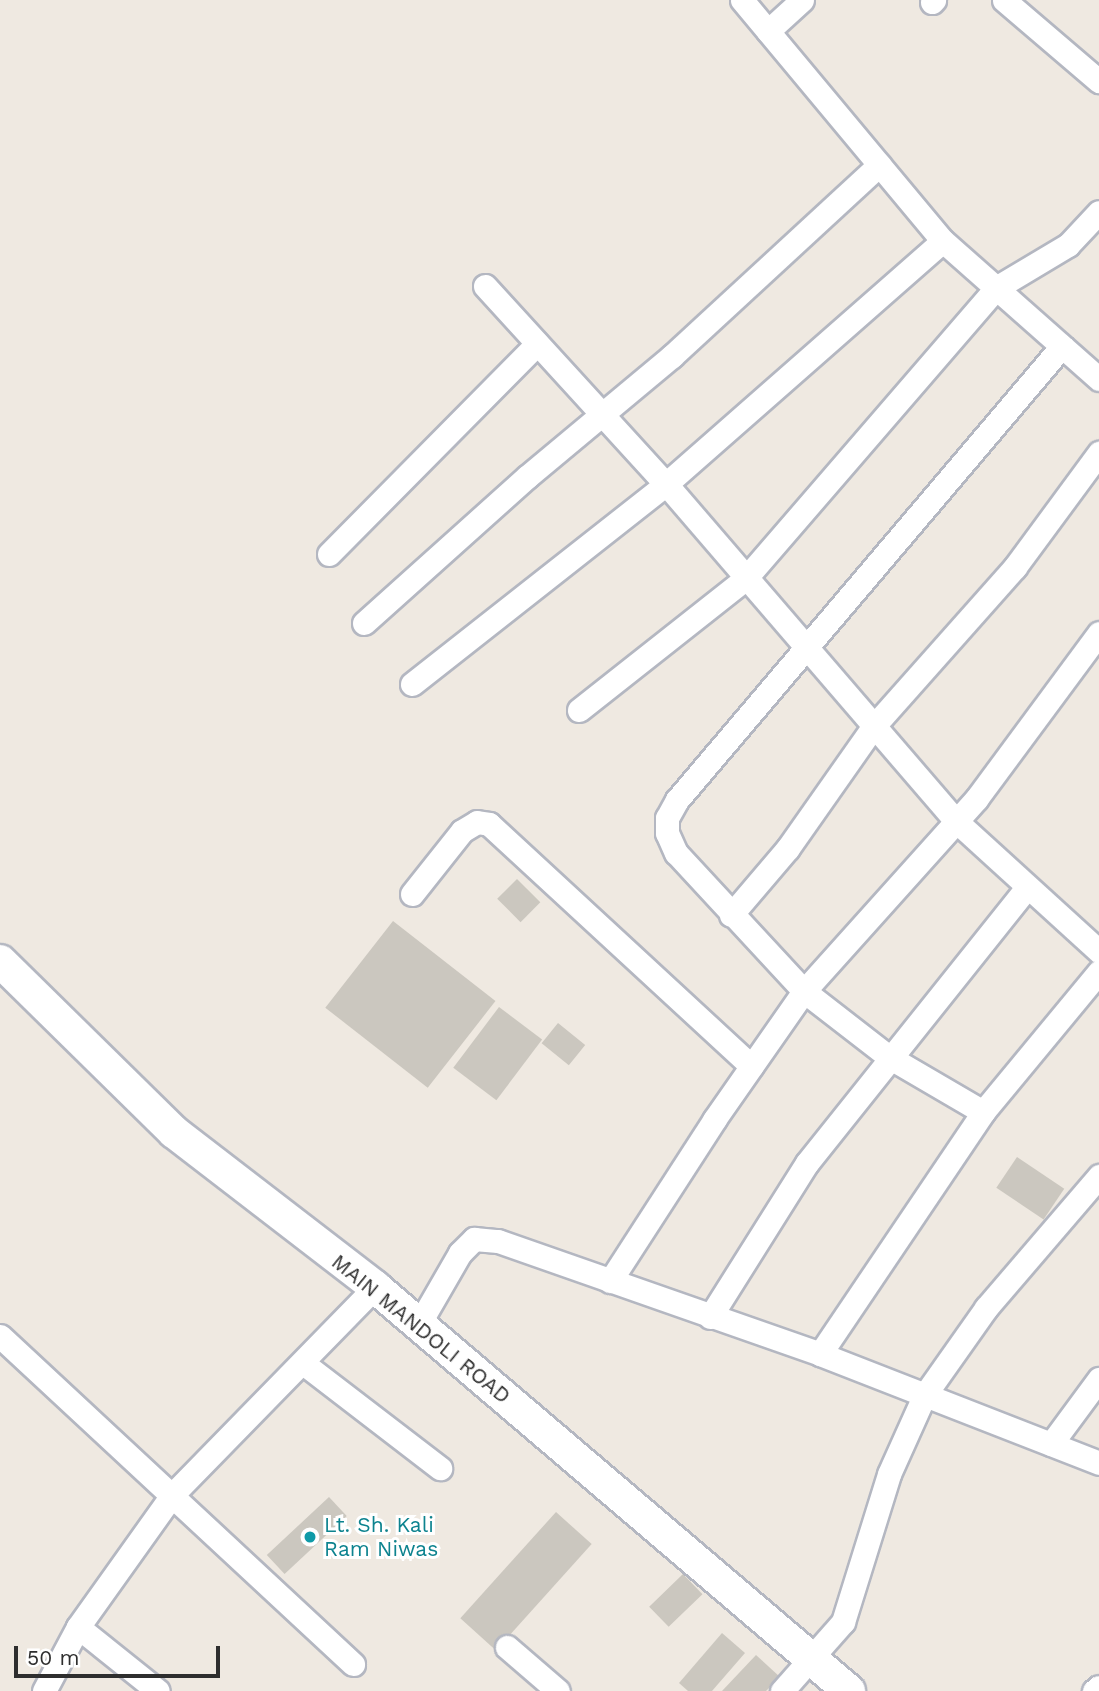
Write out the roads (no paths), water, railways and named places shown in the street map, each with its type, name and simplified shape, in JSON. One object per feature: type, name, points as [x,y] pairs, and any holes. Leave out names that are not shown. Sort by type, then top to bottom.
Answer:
[{"type":"street","points":[[742,0],[943,241],[1099,379]]},
{"type":"street","points":[[768,31],[802,0]]},
{"type":"street","points":[[1004,0],[1099,81]]},
{"type":"street","points":[[364,623],[601,414],[672,356],[879,165]]},
{"type":"street","points":[[579,710],[745,579],[996,288],[1068,245],[1099,212]]},
{"type":"street","points":[[412,684],[666,484],[943,241]]},
{"type":"street","points":[[485,286],[666,484],[806,652],[956,821],[1099,951]]},
{"type":"street","points":[[329,554],[537,344]]},
{"type":"street","points":[[983,1112],[889,1057],[804,991],[676,853],[667,833],[667,818],[677,800],[806,652],[1062,346]]},
{"type":"street","points":[[731,915],[788,848],[873,727],[1015,567],[1099,453]]},
{"type":"street","points":[[610,1281],[751,1066],[804,991],[956,821],[1099,633]]},
{"type":"street","points":[[412,894],[462,831],[477,821],[489,824],[751,1066]]},
{"type":"street","points":[[710,1318],[774,1210],[889,1057],[1027,887]]},
{"type":"street","name":"MAIN MANDOLI ROAD","points":[[0,961],[174,1132],[375,1287],[849,1691]]},
{"type":"street","points":[[820,1354],[983,1112],[1099,972]]},
{"type":"street","points":[[782,1691],[813,1660],[843,1622],[889,1474],[924,1396],[986,1308],[1099,1176]]},
{"type":"street","points":[[419,1324],[460,1253],[474,1240],[498,1241],[710,1318],[820,1354],[1099,1463]]},
{"type":"street","points":[[44,1691],[78,1627],[173,1494],[375,1287]]},
{"type":"street","points":[[0,1336],[353,1664]]},
{"type":"street","points":[[303,1363],[440,1468]]},
{"type":"street","points":[[1051,1444],[1099,1379]]},
{"type":"street","points":[[78,1627],[158,1691]]},
{"type":"street","points":[[507,1647],[558,1691]]},
{"type":"street","points":[[1094,1691],[1099,1687]]},
{"type":"place","name":"Lt. Sh. Kali Ram Niwas","points":[[310,1537]]}]
